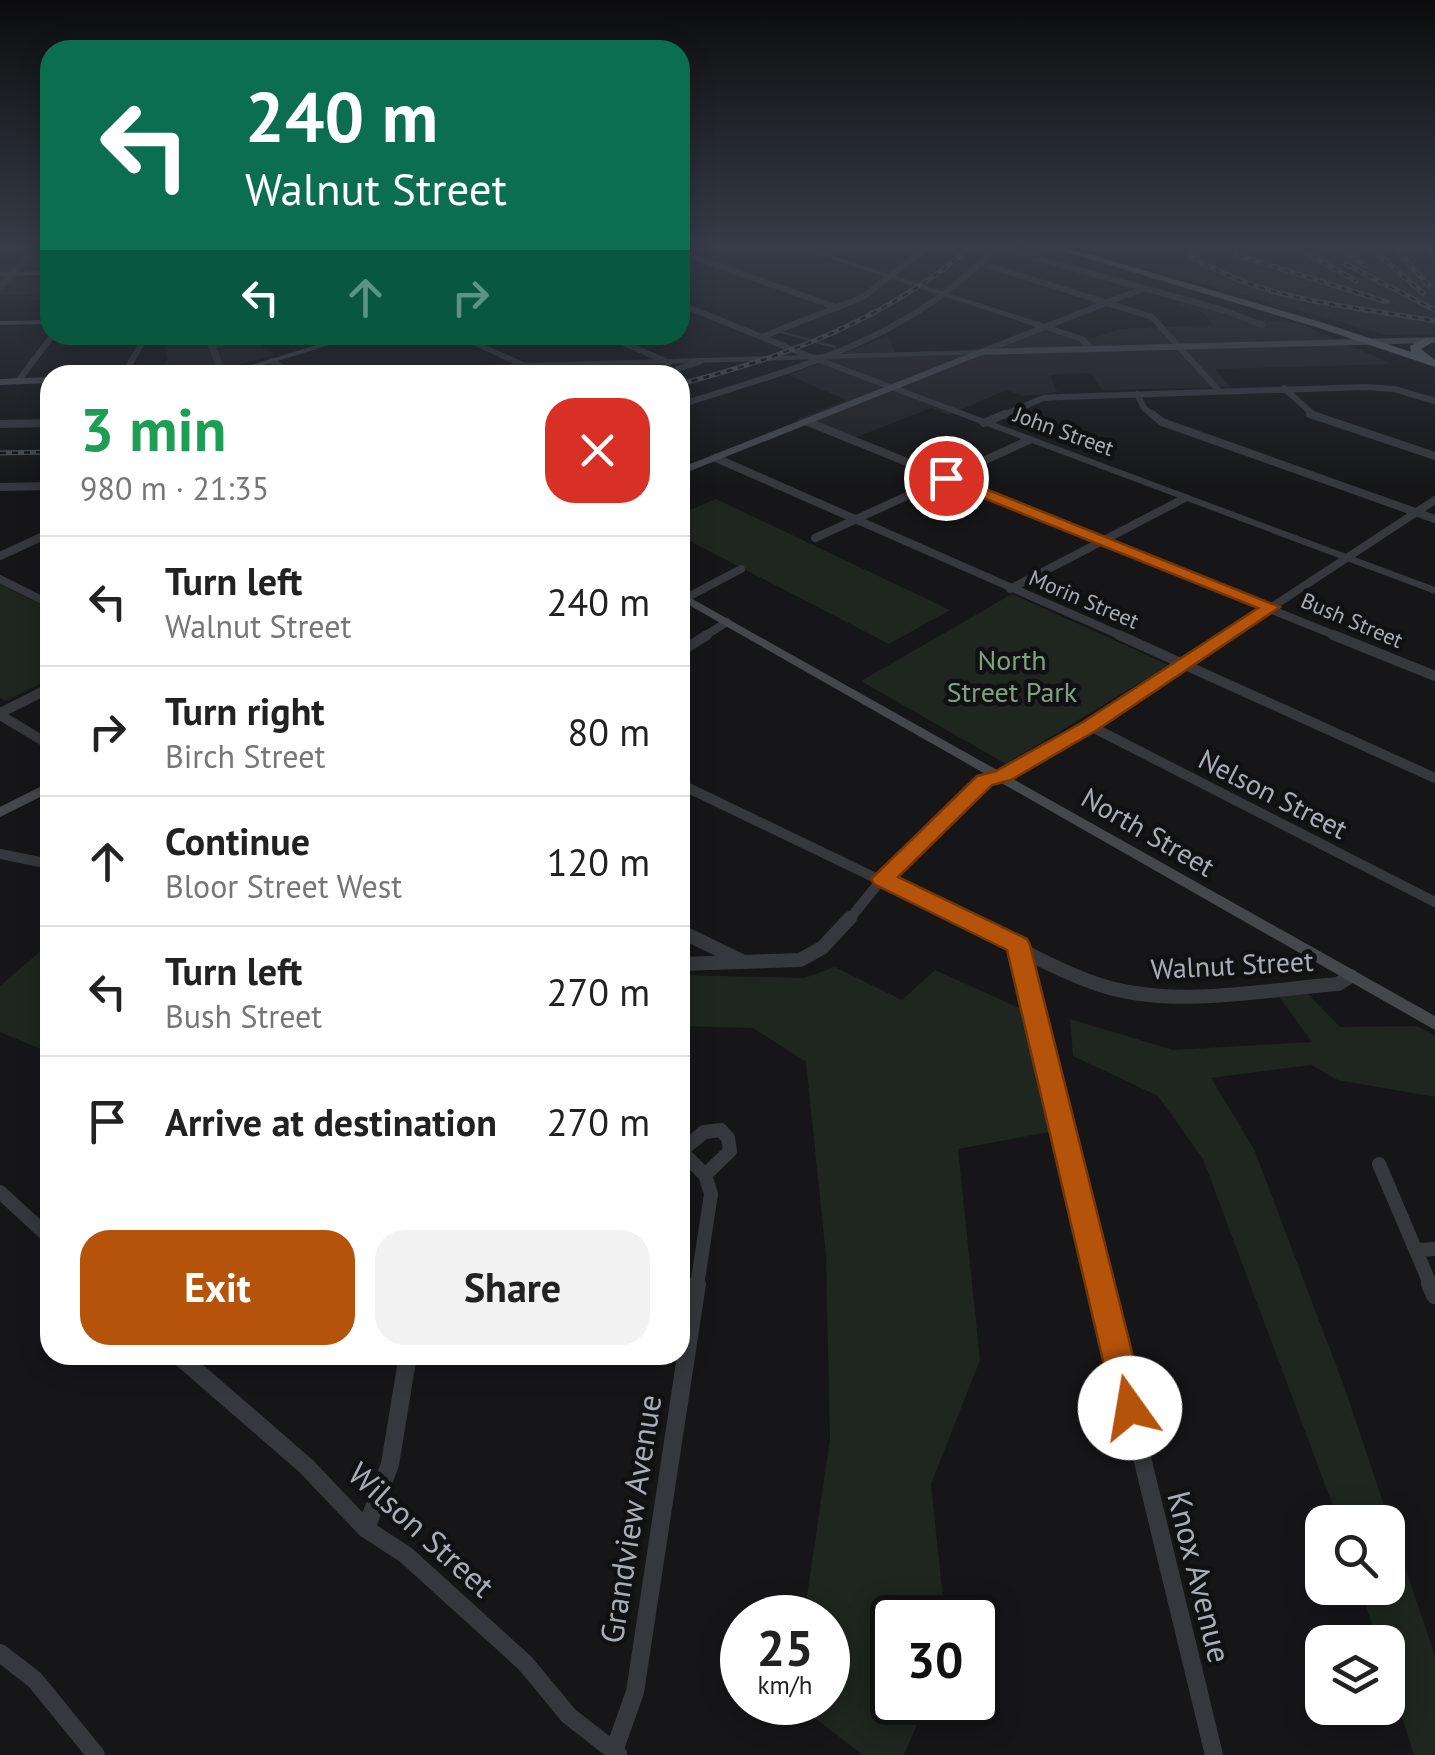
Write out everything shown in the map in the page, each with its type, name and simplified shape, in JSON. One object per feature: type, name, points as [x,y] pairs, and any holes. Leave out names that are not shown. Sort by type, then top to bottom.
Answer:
[{"type":"highway","points":[[1322,344],[1337,338],[1337,334],[1323,326]]},
{"type":"highway","points":[[1326,326],[1431,363]]},
{"type":"highway","points":[[1431,363],[1414,351],[1416,346],[1432,340]]},
{"type":"main road","points":[[690,468],[980,352],[1432,340]]},
{"type":"main road","points":[[255,365],[323,345]]},
{"type":"main road","points":[[0,382],[40,380]]},
{"type":"main road","name":"North Street","points":[[690,601],[1435,1024]]},
{"type":"main road","points":[[0,813],[40,791]]},
{"type":"street","name":"John Street","points":[[737,326],[984,423],[1435,591]]},
{"type":"street","points":[[764,336],[791,326]]},
{"type":"street","points":[[690,402],[816,359],[890,326]]},
{"type":"street","points":[[1040,326],[1089,342],[1093,350]]},
{"type":"street","points":[[590,365],[980,352],[1047,326]]},
{"type":"street","points":[[1160,326],[1219,391]]},
{"type":"street","points":[[18,381],[45,345]]},
{"type":"street","points":[[217,345],[213,346],[220,365]]},
{"type":"street","points":[[478,345],[530,365]]},
{"type":"street","points":[[629,345],[669,362]]},
{"type":"street","points":[[270,360],[279,365]]},
{"type":"street","points":[[502,365],[510,360]]},
{"type":"street","points":[[786,360],[800,364]]},
{"type":"street","points":[[690,365],[699,362]]},
{"type":"street","points":[[984,423],[1043,398],[1383,387],[1435,401]]},
{"type":"street","points":[[1284,388],[1311,415],[1435,456]]},
{"type":"street","points":[[1137,394],[1144,408],[1162,422],[1435,519]]},
{"type":"street","name":"Bush Street","points":[[808,422],[1435,676]]},
{"type":"street","points":[[0,424],[40,423]]},
{"type":"street","points":[[814,538],[1029,440]]},
{"type":"street","name":"Morin Street","points":[[716,458],[1435,778]]},
{"type":"street","points":[[0,487],[40,486]]},
{"type":"street","points":[[1010,589],[1185,498]]},
{"type":"street","points":[[690,964],[800,960],[822,948],[869,899],[882,879],[984,781],[1003,776],[1090,726],[1435,500]]},
{"type":"street","points":[[0,556],[40,538]]},
{"type":"street","points":[[690,594],[741,570]]},
{"type":"street","points":[[0,579],[40,599]]},
{"type":"street","points":[[690,646],[727,622]]},
{"type":"street","points":[[0,714],[40,693]]},
{"type":"street","points":[[0,714],[40,739]]},
{"type":"street","name":"Nelson Street","points":[[1090,726],[1435,902]]},
{"type":"street","name":"Walnut Street","points":[[690,789],[1127,994],[1158,996],[1338,984],[1351,976]]},
{"type":"street","points":[[0,854],[40,862]]},
{"type":"street","points":[[690,937],[747,964]]},
{"type":"street","name":"Knox Avenue","points":[[1018,945],[1214,1755]]},
{"type":"street","points":[[690,1142],[704,1132],[721,1130],[728,1138],[730,1151],[705,1175],[690,1160]]},
{"type":"street","points":[[1379,1164],[1435,1295]]},
{"type":"street","name":"Grandview Avenue","points":[[690,1332],[711,1194],[705,1175]]},
{"type":"street","points":[[0,1192],[40,1229]]},
{"type":"street","points":[[1417,1250],[1435,1249]]},
{"type":"street","name":"Wilson Street","points":[[190,1365],[306,1466],[366,1529],[406,1556],[525,1664],[568,1716],[616,1753]]},
{"type":"street","points":[[366,1529],[390,1464],[406,1365]]},
{"type":"street","name":"Grandview Avenue","points":[[616,1753],[635,1692],[685,1365]]},
{"type":"street","points":[[0,1653],[35,1680],[96,1755]]},
{"type":"shaded area","points":[[1305,326],[1392,364],[1216,369],[1230,387],[1102,390],[1091,373],[1050,375],[1057,392],[1024,396],[1006,390],[949,415],[931,408],[847,441],[796,420],[846,400],[788,375],[888,336],[895,353],[994,349],[1045,329],[1084,341],[1119,329]]},
{"type":"shaded area","points":[[1354,326],[1435,326],[1435,334],[1386,335]]},
{"type":"shaded area","points":[[165,345],[260,345],[275,355],[237,365],[164,365],[168,359]]},
{"type":"green space","points":[[716,499],[950,610],[889,644],[690,541],[690,510]]},
{"type":"green space","points":[[0,584],[40,604],[40,684],[6,701],[0,698]]},
{"type":"green space","name":"North Street Park","points":[[1012,594],[1169,665],[1006,764],[861,681]]},
{"type":"green space","points":[[40,952],[40,1049],[0,1032],[0,986]]},
{"type":"green space","points":[[835,967],[902,1000],[935,970],[1028,1012],[1049,1132],[958,1149],[980,1360],[931,1484],[943,1595],[870,1595],[870,1725],[917,1725],[904,1755],[863,1755],[824,1725],[850,1725],[850,1595],[807,1595],[830,1439],[826,1256],[806,1062],[753,1028],[690,1026],[690,975],[804,978]]},
{"type":"green space","points":[[1307,993],[1340,1027],[1417,1026],[1435,1036],[1435,1097],[1338,1080],[1311,1065],[1211,1078],[1254,1149],[1345,1389],[1384,1505],[1333,1505],[1203,1159],[1158,1096],[1073,1056],[1070,1019],[1173,1050],[1312,1042],[1279,997]]},
{"type":"green space","points":[[1405,1567],[1435,1656],[1435,1755],[1414,1755],[1404,1725],[1405,1625],[1372,1625],[1366,1605],[1405,1605]]},
{"type":"waterway","points":[[781,332],[835,347]]},
{"type":"railway","points":[[690,381],[760,361],[846,326]]},
{"type":"railway","points":[[0,453],[40,452]]},
{"type":"route","points":[[946,478],[1271,607],[1090,726],[1003,776],[984,781],[882,879],[1018,945],[1130,1408]]}]
